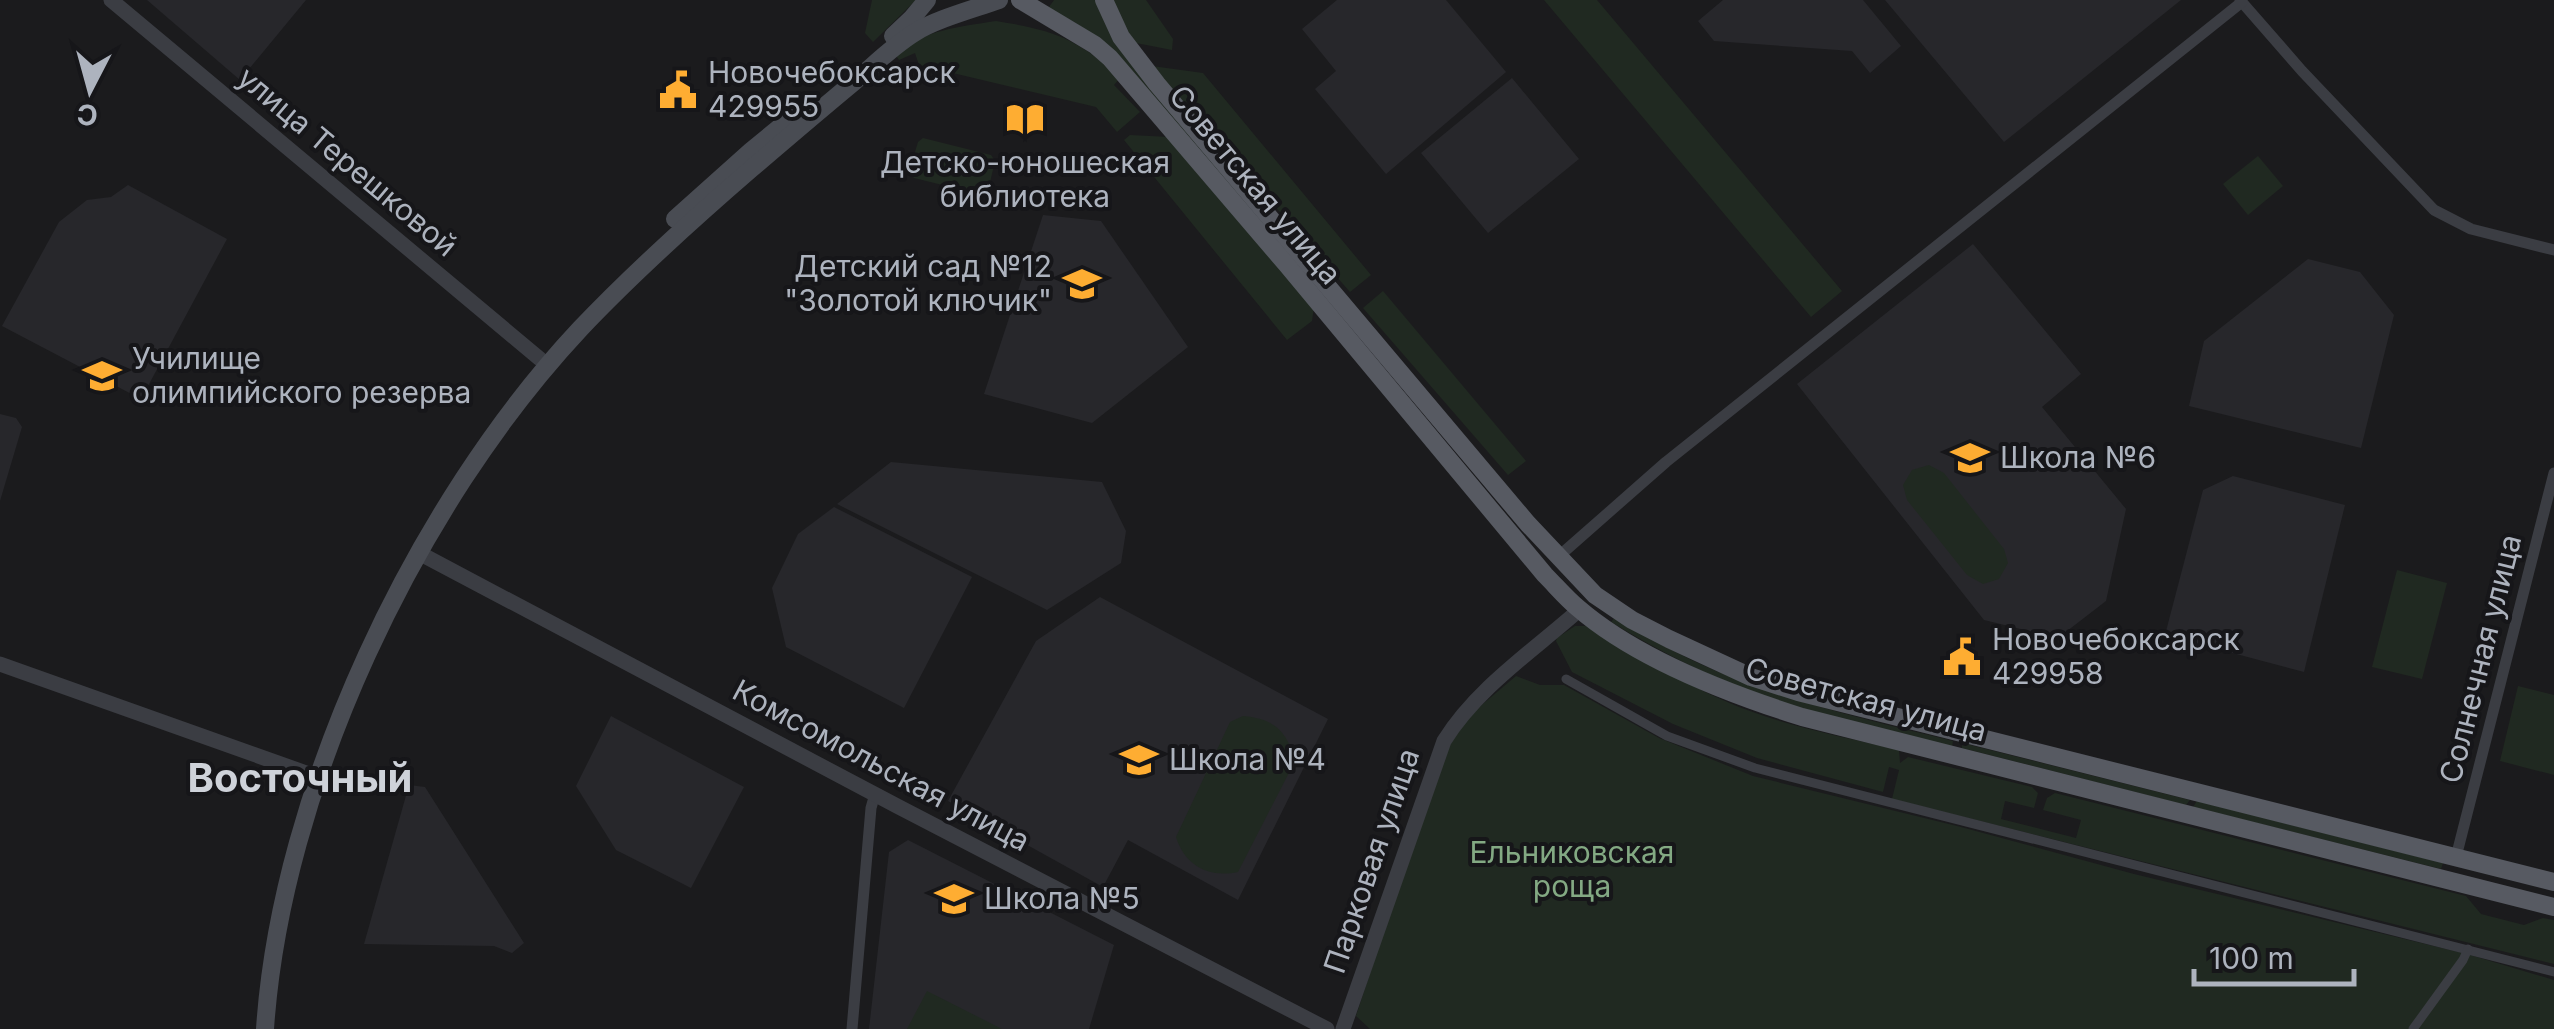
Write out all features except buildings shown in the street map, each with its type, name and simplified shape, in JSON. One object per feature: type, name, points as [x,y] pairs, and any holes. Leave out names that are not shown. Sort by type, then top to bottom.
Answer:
[{"type":"main road","points":[[255,1029],[280,867],[314,776],[329,718],[365,636],[460,467],[622,269],[751,151],[893,36],[927,0]]},
{"type":"main road","points":[[574,327],[666,242],[889,52],[916,32],[999,0]]},
{"type":"main road","name":"Советская улица","points":[[1020,0],[1110,58],[1534,562],[1580,610],[1620,638],[1747,700],[1802,717],[2554,907]]},
{"type":"main road","name":"Советская улица","points":[[1104,0],[1121,37],[1157,84],[1558,557],[1596,595],[1632,620],[1751,677],[1798,692],[2554,882]]},
{"type":"main road","name":"Парковая улица","points":[[1580,610],[1596,595]]},
{"type":"main road","points":[[2450,880],[2456,858]]},
{"type":"main road","points":[[265,1029],[268,953]]},
{"type":"street","name":"улица Терешковой","points":[[112,0],[544,363]]},
{"type":"street","points":[[1558,557],[1679,453],[2241,1],[2434,210],[2470,229],[2554,250]]},
{"type":"street","name":"Солнечная улица","points":[[2456,858],[2554,473]]},
{"type":"street","name":"Комсомольская улица","points":[[415,551],[1328,1029]]},
{"type":"street","name":"Парковая улица","points":[[1343,1029],[1444,741],[1489,688],[1580,610]]},
{"type":"street","points":[[0,664],[314,776]]},
{"type":"street","points":[[1566,679],[1668,736],[1755,768],[2554,972]]},
{"type":"street","points":[[852,1029],[874,794]]},
{"type":"street","points":[[2412,1029],[2464,960],[2468,949]]},
{"type":"shaded area","points":[[147,0],[306,0],[240,80]]},
{"type":"shaded area","points":[[1337,0],[1446,0],[1506,72],[1386,174],[1315,89],[1336,71],[1302,29]]},
{"type":"shaded area","points":[[1723,0],[1863,0],[1901,46],[1870,73],[1852,51],[1714,41],[1698,21]]},
{"type":"shaded area","points":[[1885,0],[2181,0],[2004,142]]},
{"type":"shaded area","points":[[1512,78],[1579,159],[1488,233],[1421,153]]},
{"type":"shaded area","points":[[128,185],[227,239],[141,399],[2,326],[59,222],[87,200],[111,197]]},
{"type":"shaded area","name":"Детский сад №12 \"Золотой ключик\"","points":[[1043,215],[1101,221],[1188,347],[1092,423],[984,394]]},
{"type":"shaded area","name":"Школа №6","points":[[1973,244],[2081,374],[2042,407],[2126,509],[2106,601],[2058,638],[1984,620],[1797,384]]},
{"type":"shaded area","points":[[2308,259],[2360,272],[2394,315],[2361,448],[2189,406],[2204,341]]},
{"type":"shaded area","points":[[0,414],[16,418],[22,427],[0,501]]},
{"type":"shaded area","points":[[891,462],[1102,482],[1126,531],[1121,563],[1047,610],[837,504]]},
{"type":"shaded area","points":[[2233,476],[2345,505],[2304,672],[2165,635],[2203,490]]},
{"type":"shaded area","points":[[834,507],[972,577],[904,708],[786,647],[772,588],[798,534]]},
{"type":"shaded area","name":"Школа №4","points":[[1100,597],[1328,719],[1238,900],[1128,840],[1103,887],[948,801],[1036,641]]},
{"type":"shaded area","points":[[611,716],[744,787],[691,888],[616,850],[576,786]]},
{"type":"shaded area","points":[[409,785],[425,787],[524,943],[512,953],[494,946],[364,944]]},
{"type":"shaded area","name":"Школа №5","points":[[908,840],[1114,945],[1089,1029],[869,1029],[889,852]]},
{"type":"green space","points":[[872,0],[916,0],[873,42],[865,33]]},
{"type":"green space","points":[[1054,0],[1099,0],[1292,255],[1287,258],[1104,44],[1053,12],[1049,7]]},
{"type":"green space","points":[[1113,0],[1146,0],[1173,39],[1172,50],[1136,43]]},
{"type":"green space","points":[[1544,0],[1597,0],[1842,291],[1811,317]]},
{"type":"green space","points":[[996,21],[1049,32],[1091,53],[1120,78],[1114,85],[1140,112],[1117,132],[1096,107],[919,65],[915,53],[899,60],[894,53],[930,34]]},
{"type":"green space","points":[[1152,66],[1203,73],[1371,275],[1350,292]]},
{"type":"green space","points":[[1130,135],[1170,137],[1314,307],[1312,321],[1287,340],[1124,140]]},
{"type":"green space","points":[[923,138],[991,155],[995,161],[988,191],[983,195],[914,178],[909,172],[918,142]]},
{"type":"green space","points":[[2258,156],[2283,186],[2248,215],[2223,184]]},
{"type":"green space","points":[[1383,291],[1526,461],[1508,475],[1363,308]]},
{"type":"green space","points":[[1929,465],[1944,473],[2004,549],[2008,563],[1999,579],[1983,584],[1967,575],[1907,500],[1903,485],[1912,470]]},
{"type":"green space","points":[[2397,570],[2447,583],[2422,679],[2372,667]]},
{"type":"green space","points":[[1615,617],[1675,652],[1727,675],[1823,708],[1953,741],[1952,747],[1814,712],[1746,690],[1655,647],[1611,622]]},
{"type":"green space","points":[[1575,626],[1586,626],[1687,683],[1750,711],[1899,750],[1900,763],[1908,757],[2032,787],[2038,793],[2034,808],[2005,801],[2001,819],[2076,838],[2081,820],[2043,810],[2047,798],[2055,793],[2466,896],[2481,914],[2524,925],[2543,918],[2554,920],[2554,964],[1892,799],[1899,770],[1889,767],[1883,792],[1757,758],[1673,724],[1572,672],[1556,641]]},
{"type":"green space","name":"Ельниковская роща","points":[[1516,676],[1540,685],[1564,685],[1659,738],[1753,776],[2467,954],[2554,980],[2554,1029],[1370,1029],[1356,1016],[1442,754],[1471,714]]},
{"type":"green space","points":[[2518,686],[2554,695],[2554,775],[2500,761]]},
{"type":"green space","points":[[1243,716],[1264,720],[1278,728],[1295,761],[1238,872],[1217,873],[1200,868],[1185,856],[1176,837],[1230,722]]},
{"type":"green space","points":[[1962,743],[2190,800],[2186,805],[1962,748]]},
{"type":"green space","points":[[2197,801],[2443,863],[2441,869],[2193,807]]},
{"type":"green space","points":[[927,991],[1002,1029],[907,1029]]},
{"type":"place","name":"Новочебоксарск 429955","points":[[678,90]]},
{"type":"place","name":"Детско-юношеская библиотека","points":[[1025,119]]},
{"type":"place","name":"Детский сад №12 \"Золотой ключик\"","points":[[1082,284]]},
{"type":"place","name":"Училище олимпийского резерва","points":[[102,376]]},
{"type":"place","name":"Школа №6","points":[[1970,458]]},
{"type":"place","name":"Новочебоксарск 429958","points":[[1962,657]]},
{"type":"place","name":"Школа №4","points":[[1139,760]]},
{"type":"place","name":"Школа №5","points":[[954,899]]},
{"type":"district","name":"Восточный","points":[[300,778]]}]
